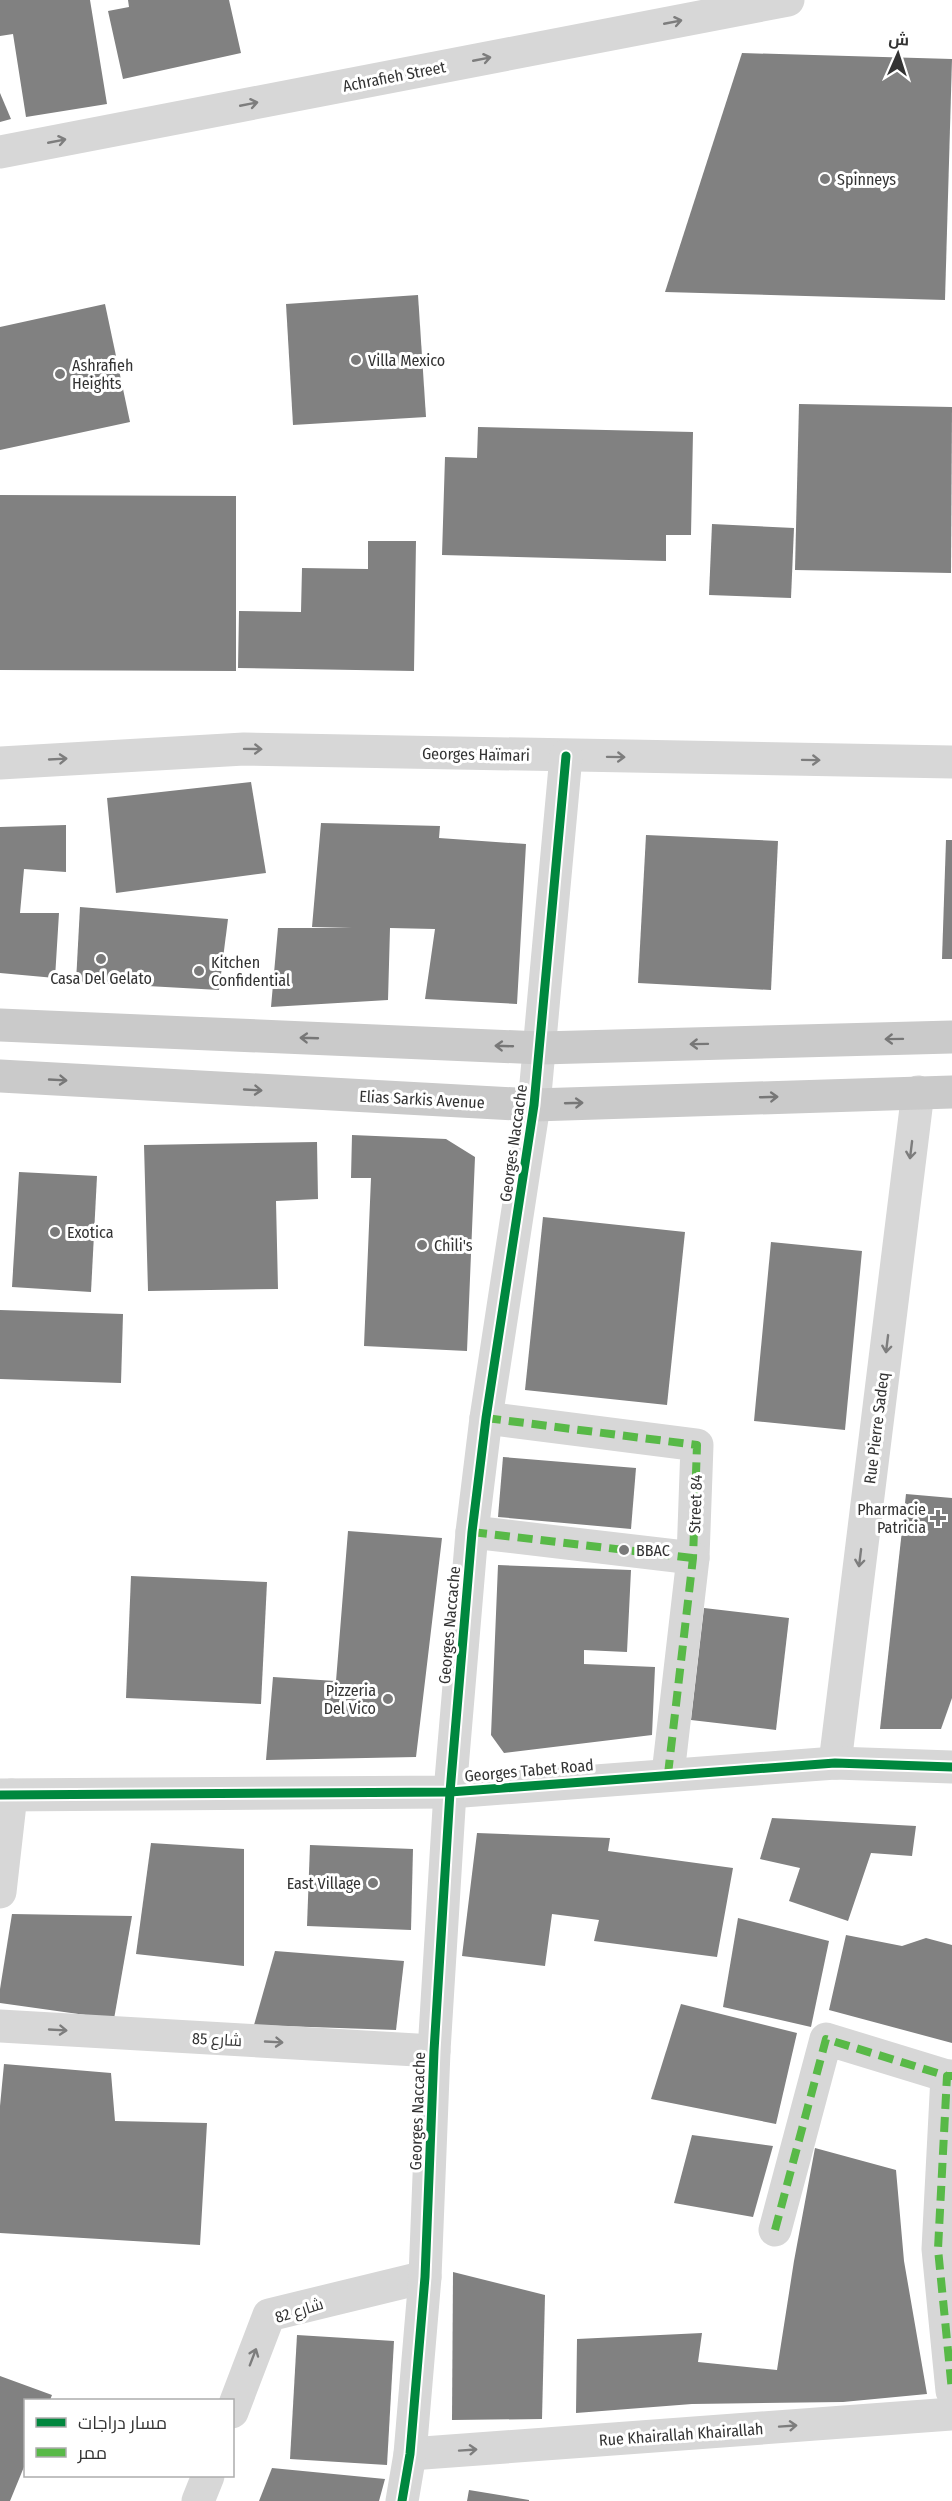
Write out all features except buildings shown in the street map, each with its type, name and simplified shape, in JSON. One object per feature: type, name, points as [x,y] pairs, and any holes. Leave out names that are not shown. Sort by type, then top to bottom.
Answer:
[{"type":"main road","points":[[0,1025],[541,1047],[952,1037]]},
{"type":"main road","name":"Elias Sarkis Avenue","points":[[0,1076],[534,1105],[952,1092]]},
{"type":"street","name":"Achrafieh Street","points":[[0,152],[788,0]]},
{"type":"street","name":"Georges Haïmari","points":[[0,763],[244,749],[952,762]]},
{"type":"street","name":"Georges Naccache","points":[[402,2501],[410,2454],[425,2277],[434,2051],[450,1792],[472,1532],[486,1418],[534,1105],[566,756]]},
{"type":"street","name":"Rue Pierre Sadeq","points":[[835,1763],[918,1092]]},
{"type":"street","name":"Street 84","points":[[486,1418],[697,1445],[693,1558],[668,1774]]},
{"type":"street","points":[[472,1532],[693,1558]]},
{"type":"street","name":"Georges Tabet Road","points":[[5,1795],[450,1792],[835,1763],[952,1767]]},
{"type":"street","points":[[0,1892],[5,1795]]},
{"type":"street","name":"شارع 85","points":[[0,2026],[434,2051]]},
{"type":"street","points":[[775,2230],[826,2039],[950,2076],[938,2249],[952,2391]]},
{"type":"street","name":"شارع 82","points":[[234,2407],[269,2315],[425,2277]]},
{"type":"street","name":"Rue Khairallah Khairallah","points":[[410,2454],[952,2414]]},
{"type":"street","points":[[198,2501],[207,2477]]},
{"type":"marked path","points":[[486,1418],[697,1445],[693,1558],[668,1774]]},
{"type":"marked path","points":[[472,1532],[693,1558]]},
{"type":"marked path","points":[[775,2230],[826,2039],[947,2076]]},
{"type":"marked path","points":[[952,2076],[947,2076],[938,2249],[952,2391]]},
{"type":"cycle path","points":[[402,2501],[410,2454],[425,2277],[434,2051],[450,1792],[472,1532],[486,1418],[534,1105],[566,756]]},
{"type":"cycle path","points":[[0,1795],[450,1792],[835,1763],[952,1767]]},
{"type":"place","name":"Spinneys","points":[[825,179]]},
{"type":"place","name":"Villa Mexico","points":[[356,360]]},
{"type":"place","name":"Ashrafieh Heights","points":[[60,374]]},
{"type":"place","name":"Casa Del Gelato","points":[[101,959]]},
{"type":"place","name":"Kitchen Confidential","points":[[199,971]]},
{"type":"place","name":"Exotica","points":[[55,1232]]},
{"type":"place","name":"Chili's","points":[[422,1245]]},
{"type":"place","name":"Pharmacie Patricia","points":[[938,1518]]},
{"type":"place","name":"BBAC","points":[[624,1550]]},
{"type":"place","name":"Pizzeria Del Vico","points":[[388,1699]]},
{"type":"place","name":"East Village","points":[[373,1883]]}]
